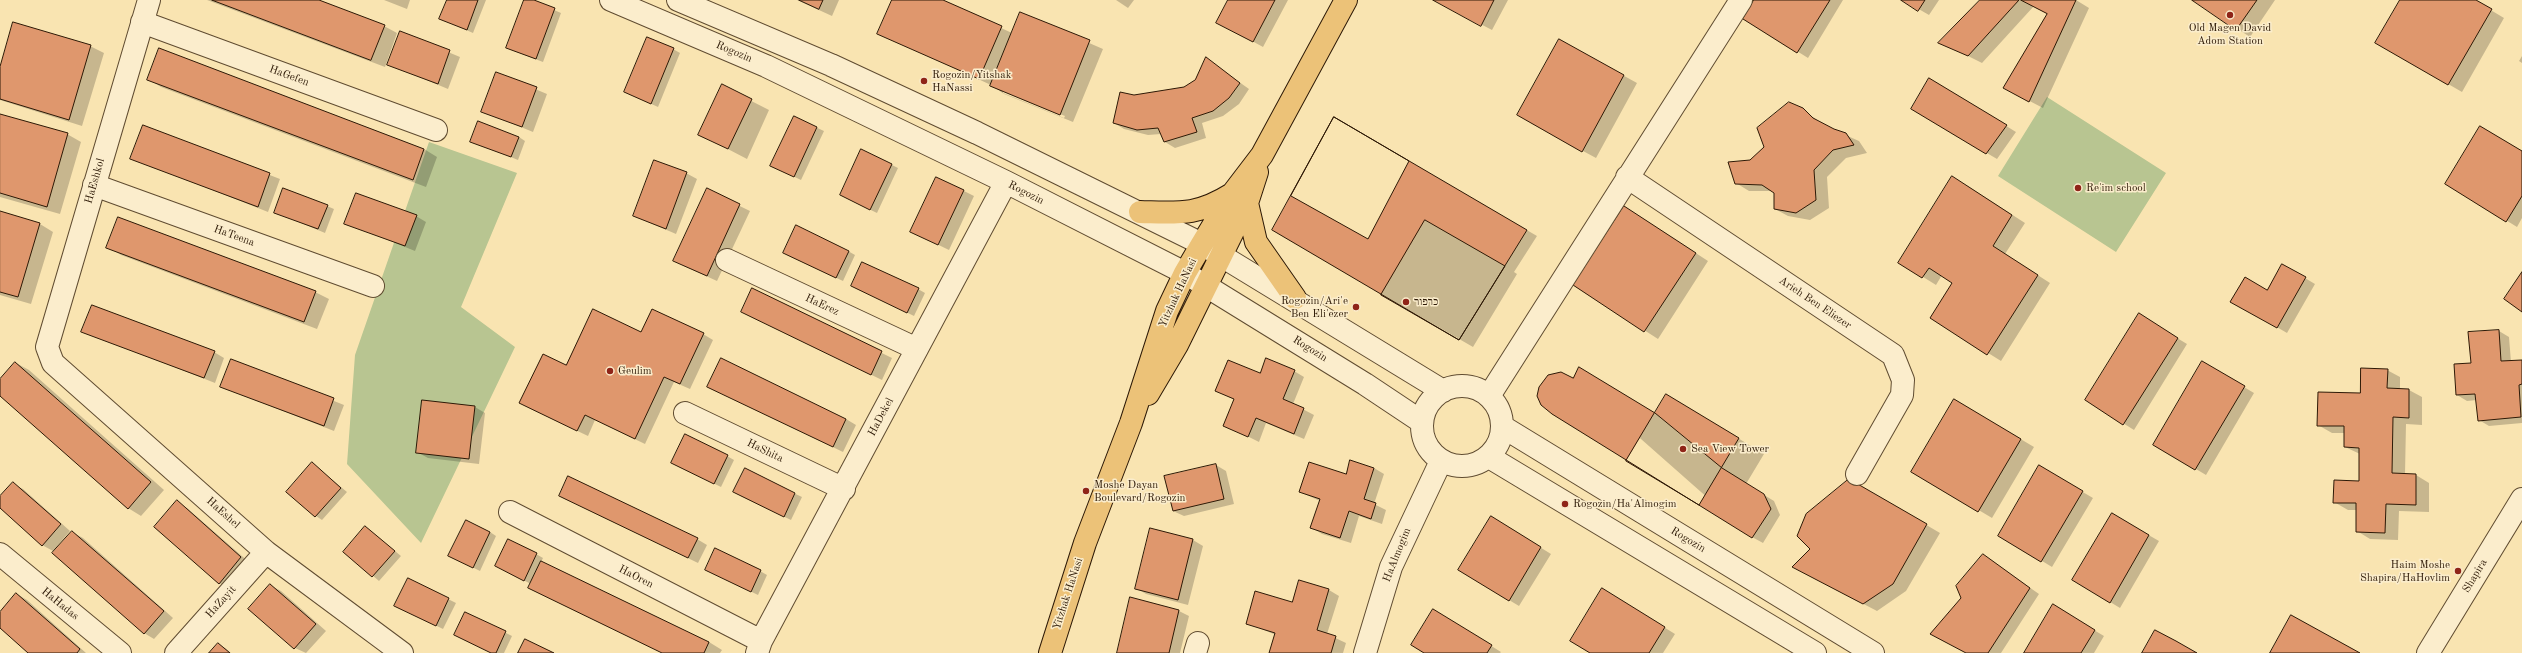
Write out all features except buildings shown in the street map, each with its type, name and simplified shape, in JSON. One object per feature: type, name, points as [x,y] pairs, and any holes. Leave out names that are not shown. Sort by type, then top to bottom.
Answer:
[{"type":"main road","name":"Yitzhak HaNasi","points":[[1131,423],[1177,345],[1221,254],[1240,198],[1346,0]]},
{"type":"main road","points":[[1140,212],[1186,213],[1240,198],[1256,242],[1295,298]]},
{"type":"main road","name":"Yitzhak HaNasi","points":[[1050,653],[1085,543],[1131,423],[1167,312],[1184,273],[1202,244],[1240,198]]},
{"type":"street","name":"HaEshkol","points":[[53,363],[47,347],[148,0]]},
{"type":"street","name":"Rogozin","points":[[612,0],[766,66],[1006,182],[1184,273],[1206,285],[1365,384],[1422,422]]},
{"type":"street","points":[[678,0],[852,75],[1140,212],[1221,254],[1295,298],[1443,391]]},
{"type":"street","points":[[1489,396],[1741,0]]},
{"type":"street","name":"HaGefen","points":[[142,22],[436,130]]},
{"type":"street","name":"Arieh Ben Eliezer","points":[[1627,177],[1893,355],[1903,380],[1902,395],[1857,474]]},
{"type":"street","name":"HaDekel","points":[[759,647],[1006,182]]},
{"type":"street","name":"HaTeena","points":[[94,185],[373,286]]},
{"type":"street","name":"HaErez","points":[[727,260],[917,349]]},
{"type":"street","name":"HaEshel","points":[[53,363],[266,552],[402,653]]},
{"type":"street","points":[[1467,386],[1479,389],[1489,396],[1501,415],[1503,427],[1499,443],[1489,457],[1478,464],[1466,467],[1453,466],[1441,461],[1426,444],[1422,422],[1426,409],[1433,399],[1443,391],[1467,386]]},
{"type":"street","name":"HaShita","points":[[686,413],[844,489]]},
{"type":"street","name":"Rogozin","points":[[1503,427],[1873,653]]},
{"type":"street","points":[[1489,457],[1815,653]]},
{"type":"street","name":"HaAlmogim","points":[[1365,653],[1391,567],[1441,461]]},
{"type":"street","name":"Shapira","points":[[2428,653],[2522,499]]},
{"type":"street","name":"HaOren","points":[[510,512],[759,647]]},
{"type":"street","name":"HaZayit","points":[[176,653],[266,552]]},
{"type":"street","name":"HaHadas","points":[[0,554],[120,653]]},
{"type":"green space","points":[[2047,97],[2166,173],[2116,252],[1998,176]]},
{"type":"green space","points":[[429,142],[517,173],[461,307],[515,347],[421,543],[347,464],[355,355]]},
{"type":"place","name":"Old Magen David Adom Station","points":[[2230,15]]},
{"type":"place","name":"Rogozin/Yitshak HaNassi","points":[[924,81]]},
{"type":"place","name":"Re'im school","points":[[2078,188]]},
{"type":"place","name":"כרפור","points":[[1406,302]]},
{"type":"place","name":"Rogozin/Ari'e Ben Eli'ezer","points":[[1356,307]]},
{"type":"place","name":"Geulim","points":[[610,371]]},
{"type":"place","name":"Sea View Tower","points":[[1683,449]]},
{"type":"place","name":"Moshe Dayan Boulevard/Rogozin","points":[[1086,491]]},
{"type":"place","name":"Rogozin/Ha'Almogim","points":[[1565,504]]},
{"type":"place","name":"Haim Moshe Shapira/HaHovlim","points":[[2458,571]]}]
